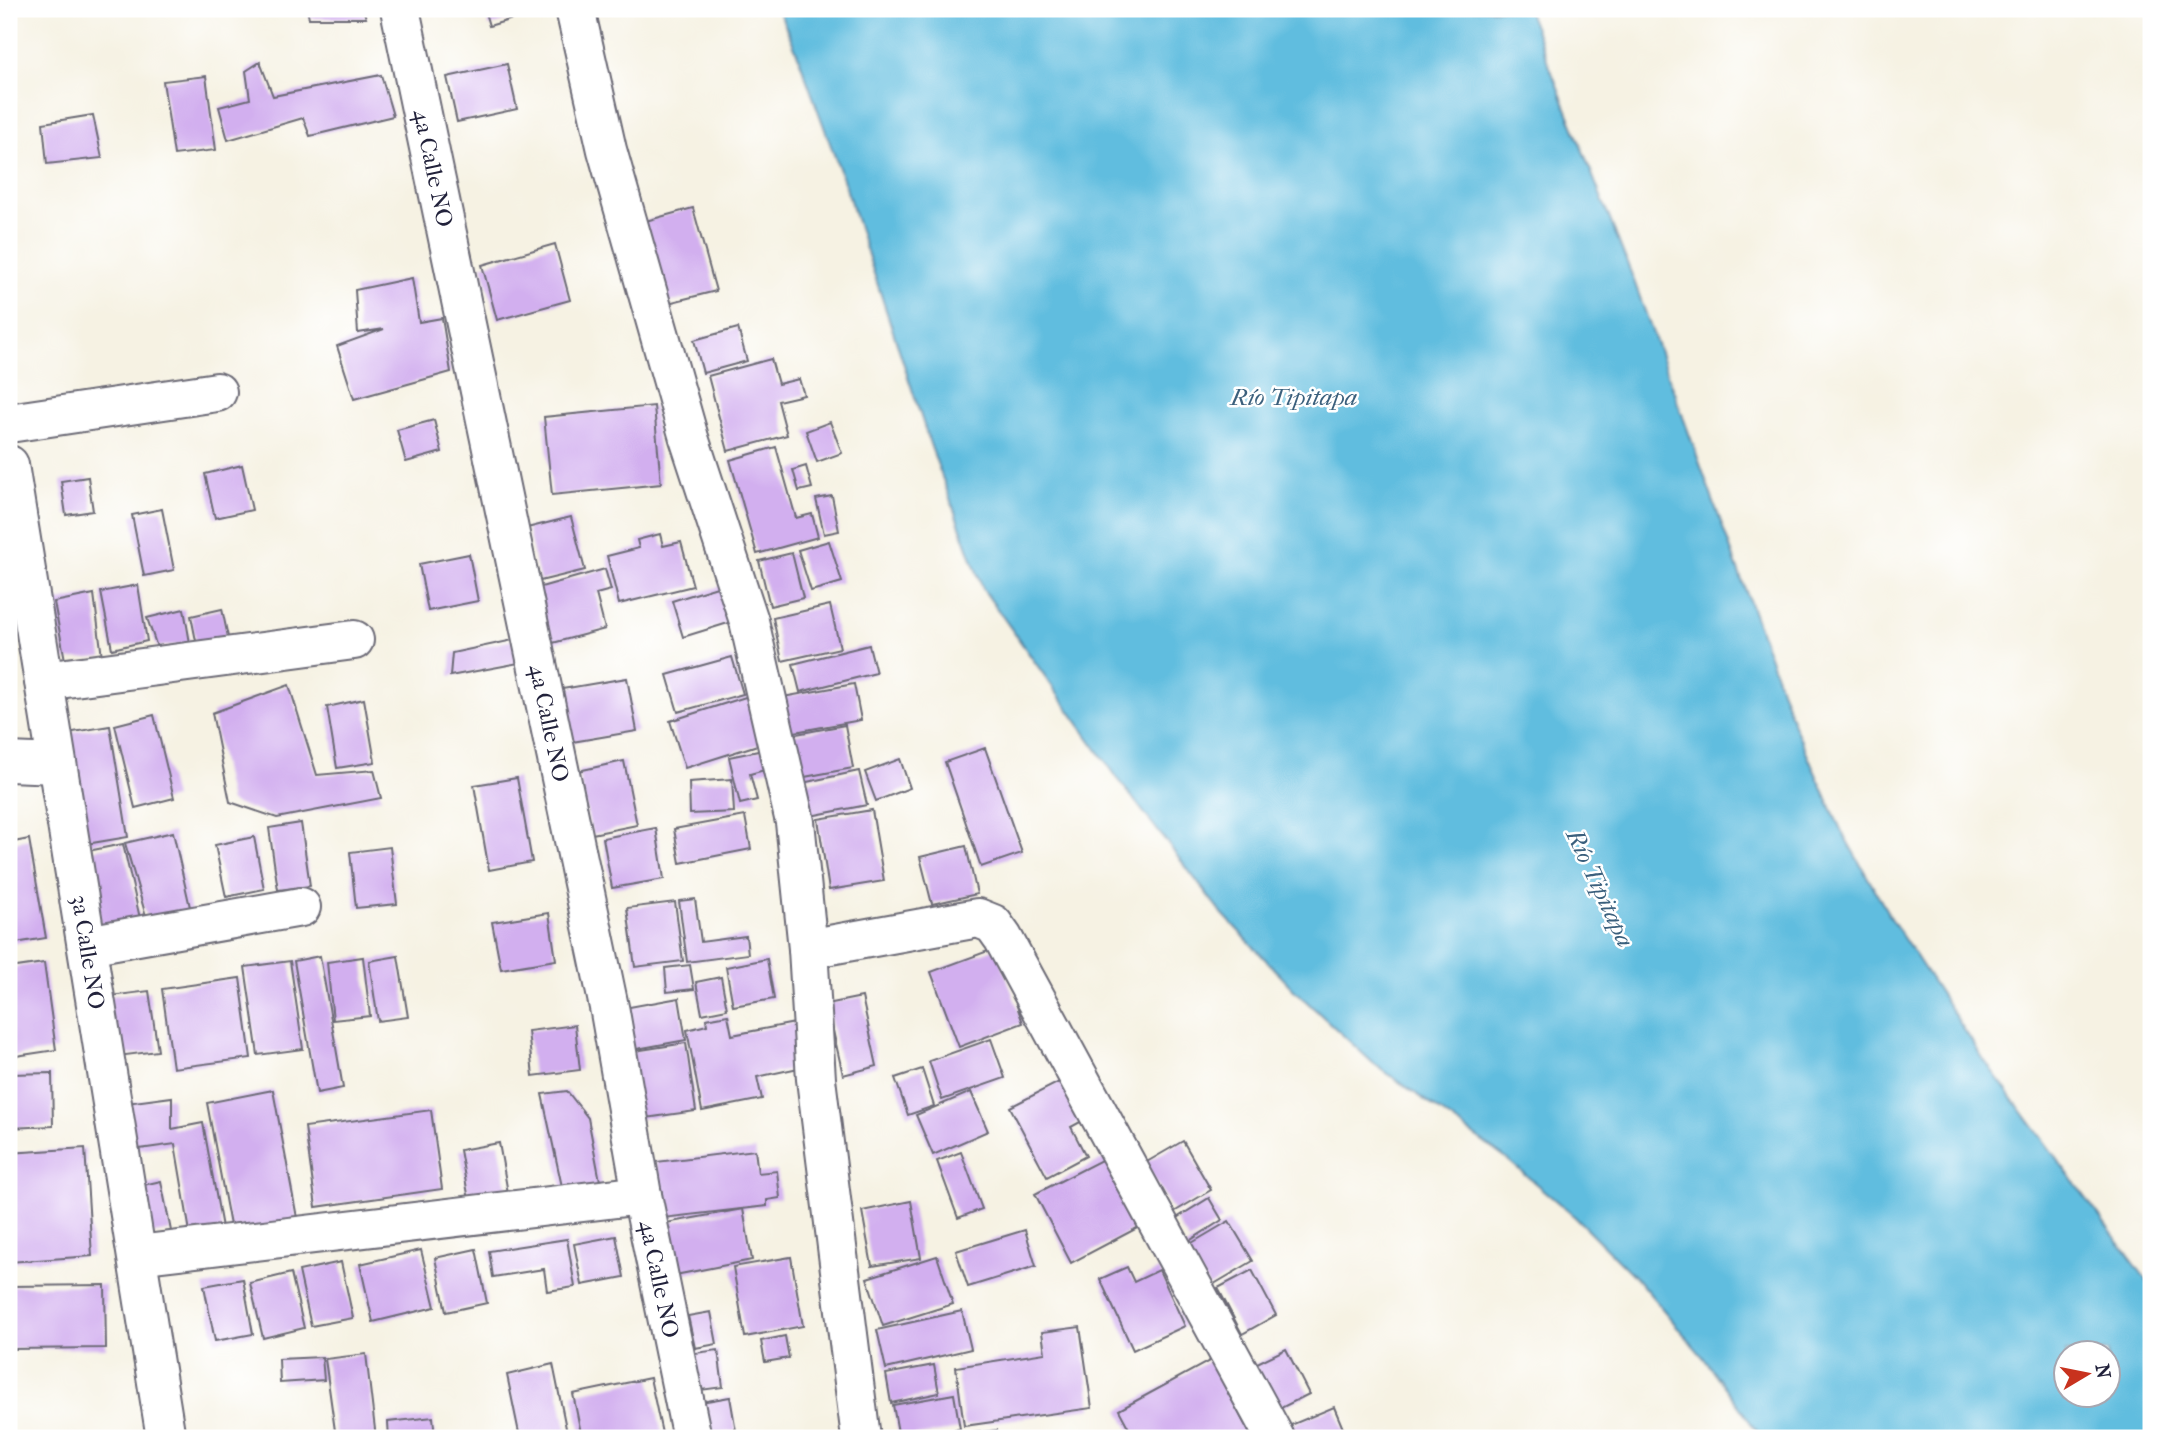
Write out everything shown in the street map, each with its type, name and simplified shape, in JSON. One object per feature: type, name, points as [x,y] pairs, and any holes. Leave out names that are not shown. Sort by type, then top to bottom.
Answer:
[{"type":"street","name":"4a Calle NO","points":[[400,9],[610,1012],[642,1195],[692,1438]]},
{"type":"street","points":[[575,9],[607,150],[681,412],[749,621],[795,822],[808,949],[816,1079],[860,1438]]},
{"type":"street","points":[[9,423],[217,392]]},
{"type":"street","name":"3a Calle NO","points":[[9,465],[166,1438]]},
{"type":"street","points":[[44,681],[354,640]]},
{"type":"street","points":[[9,762],[57,764]]},
{"type":"street","points":[[87,945],[301,907]]},
{"type":"street","points":[[808,949],[978,918],[993,924],[1003,937],[1275,1438]]},
{"type":"street","points":[[137,1255],[642,1195]]},
{"type":"water","name":"Río Tipitapa","points":[[778,9],[1527,9],[1633,278],[1794,725],[1842,832],[1889,915],[1984,1060],[2151,1286],[2151,1438],[1762,1438],[1703,1357],[1639,1281],[1575,1217],[1508,1160],[1373,1063],[1294,990],[1220,911],[1121,783],[983,589],[930,444],[843,179],[796,50]]},
{"type":"building","points":[[307,9],[363,9],[366,18],[309,18]]},
{"type":"building","points":[[484,9],[546,9],[489,26]]},
{"type":"building","points":[[260,62],[273,96],[381,75],[393,116],[310,136],[303,118],[228,140],[219,107],[250,99],[246,71]]},
{"type":"building","points":[[507,64],[517,109],[457,122],[447,77]]},
{"type":"building","points":[[206,76],[216,150],[174,155],[163,81]]},
{"type":"building","points":[[93,115],[102,158],[47,164],[43,123]]},
{"type":"building","points":[[693,208],[716,291],[664,304],[642,222]]},
{"type":"building","points":[[555,244],[570,300],[497,320],[482,265]]},
{"type":"building","points":[[412,278],[419,322],[442,318],[451,372],[354,399],[337,346],[384,329],[358,333],[355,290]]},
{"type":"building","points":[[738,328],[747,361],[703,373],[694,340]]},
{"type":"building","points":[[771,359],[778,384],[799,379],[804,395],[778,401],[787,435],[728,451],[708,376]]},
{"type":"building","points":[[654,406],[661,484],[552,495],[544,417]]},
{"type":"building","points":[[434,420],[442,452],[406,462],[397,430]]},
{"type":"building","points":[[830,422],[842,453],[817,462],[806,431]]},
{"type":"building","points":[[776,447],[796,518],[812,514],[818,537],[757,554],[730,460]]},
{"type":"building","points":[[242,465],[252,510],[215,518],[205,474]]},
{"type":"building","points":[[806,466],[812,488],[799,491],[793,470]]},
{"type":"building","points":[[88,477],[93,511],[66,515],[61,481]]},
{"type":"building","points":[[832,496],[839,531],[824,534],[816,499]]},
{"type":"building","points":[[162,509],[174,570],[144,576],[132,515]]},
{"type":"building","points":[[571,517],[585,570],[540,581],[527,528]]},
{"type":"building","points":[[660,534],[663,546],[681,542],[693,586],[619,604],[607,556],[639,548],[637,540]]},
{"type":"building","points":[[829,541],[842,582],[811,591],[798,550]]},
{"type":"building","points":[[792,553],[803,598],[770,606],[759,561]]},
{"type":"building","points":[[469,554],[478,601],[428,611],[419,564]]},
{"type":"building","points":[[605,569],[611,590],[596,594],[605,629],[549,644],[534,589]]},
{"type":"building","points":[[730,583],[741,619],[683,637],[672,601]]},
{"type":"building","points":[[138,585],[147,641],[112,649],[101,592]]},
{"type":"building","points":[[94,594],[102,657],[65,660],[54,602]]},
{"type":"building","points":[[830,605],[840,648],[782,661],[773,618]]},
{"type":"building","points":[[184,609],[190,643],[157,647],[147,618]]},
{"type":"building","points":[[222,609],[229,642],[197,646],[191,616]]},
{"type":"building","points":[[518,639],[519,663],[450,676],[452,653]]},
{"type":"building","points":[[869,645],[876,673],[800,692],[793,664]]},
{"type":"building","points":[[732,657],[743,694],[678,712],[667,675]]},
{"type":"building","points":[[627,678],[637,731],[572,742],[562,689]]},
{"type":"building","points":[[854,684],[861,720],[789,733],[783,697]]},
{"type":"building","points":[[289,685],[317,775],[374,770],[381,798],[277,818],[230,802],[212,713]]},
{"type":"building","points":[[755,694],[770,741],[685,768],[670,721]]},
{"type":"building","points":[[364,699],[375,762],[337,768],[327,707]]},
{"type":"building","points":[[154,715],[174,798],[135,808],[115,725]]},
{"type":"building","points":[[845,725],[853,768],[799,778],[791,735]]},
{"type":"building","points":[[110,726],[128,837],[86,844],[67,733]]},
{"type":"building","points":[[985,748],[1022,853],[981,867],[945,762]]},
{"type":"building","points":[[768,749],[772,768],[750,774],[757,800],[740,804],[729,757]]},
{"type":"building","points":[[900,759],[910,788],[876,801],[865,772]]},
{"type":"building","points":[[624,761],[637,825],[592,834],[578,771]]},
{"type":"building","points":[[859,771],[867,805],[810,816],[802,783]]},
{"type":"building","points":[[517,778],[532,862],[489,870],[474,785]]},
{"type":"building","points":[[732,779],[734,812],[690,814],[689,782]]},
{"type":"building","points":[[872,810],[884,881],[829,890],[818,819]]},
{"type":"building","points":[[745,816],[751,849],[680,863],[674,829]]},
{"type":"building","points":[[301,823],[310,886],[278,890],[269,828]]},
{"type":"building","points":[[656,828],[664,879],[612,888],[603,838]]},
{"type":"building","points":[[173,832],[192,916],[148,923],[125,843]]},
{"type":"building","points":[[254,837],[264,889],[226,897],[215,845]]},
{"type":"building","points":[[29,839],[46,938],[9,944],[9,843]]},
{"type":"building","points":[[123,844],[142,927],[101,930],[88,851]]},
{"type":"building","points":[[966,846],[977,894],[932,904],[920,857]]},
{"type":"building","points":[[390,847],[397,904],[356,908],[350,852]]},
{"type":"building","points":[[695,899],[701,942],[746,936],[748,954],[687,962],[679,901]]},
{"type":"building","points":[[675,902],[683,961],[635,967],[627,908]]},
{"type":"building","points":[[549,913],[556,960],[501,969],[492,922]]},
{"type":"building","points":[[996,948],[1023,1023],[959,1047],[931,972]]},
{"type":"building","points":[[320,956],[343,1088],[317,1093],[294,961]]},
{"type":"building","points":[[398,956],[408,1017],[378,1021],[369,961]]},
{"type":"building","points":[[363,957],[370,1016],[333,1020],[327,962]]},
{"type":"building","points":[[767,959],[774,999],[733,1006],[726,967]]},
{"type":"building","points":[[290,961],[303,1049],[258,1055],[245,967]]},
{"type":"building","points":[[44,963],[56,1050],[9,1057],[9,968]]},
{"type":"building","points":[[690,965],[694,989],[667,992],[665,968]]},
{"type":"building","points":[[721,977],[727,1009],[702,1014],[696,982]]},
{"type":"building","points":[[240,978],[251,1058],[173,1068],[162,989]]},
{"type":"building","points":[[149,991],[158,1051],[110,1057],[102,997]]},
{"type":"building","points":[[862,997],[877,1066],[843,1075],[827,1004]]},
{"type":"building","points":[[679,998],[686,1040],[631,1050],[624,1008]]},
{"type":"building","points":[[728,1015],[732,1035],[795,1023],[803,1067],[757,1077],[762,1099],[702,1111],[687,1030],[707,1025],[706,1019]]},
{"type":"building","points":[[575,1025],[580,1070],[533,1076],[528,1031]]},
{"type":"building","points":[[991,1039],[1005,1078],[942,1100],[929,1061]]},
{"type":"building","points":[[686,1043],[696,1111],[638,1119],[628,1052]]},
{"type":"building","points":[[922,1069],[934,1106],[908,1115],[895,1078]]},
{"type":"building","points":[[52,1073],[53,1126],[9,1128],[9,1074]]},
{"type":"building","points":[[1063,1080],[1084,1120],[1071,1127],[1086,1156],[1047,1177],[1010,1107]]},
{"type":"building","points":[[273,1090],[298,1223],[232,1236],[207,1103]]},
{"type":"building","points":[[567,1091],[588,1118],[601,1186],[564,1196],[542,1094]]},
{"type":"building","points":[[971,1092],[988,1131],[933,1155],[916,1115]]},
{"type":"building","points":[[172,1097],[172,1129],[203,1123],[223,1233],[191,1238],[175,1144],[132,1150],[126,1103]]},
{"type":"building","points":[[431,1110],[442,1189],[316,1207],[305,1127]]},
{"type":"building","points":[[1183,1141],[1211,1190],[1174,1212],[1145,1163]]},
{"type":"building","points":[[499,1143],[510,1204],[471,1211],[460,1150]]},
{"type":"building","points":[[85,1148],[92,1256],[9,1262],[9,1153]]},
{"type":"building","points":[[755,1150],[758,1173],[777,1171],[780,1198],[767,1200],[767,1206],[663,1218],[656,1162]]},
{"type":"building","points":[[961,1152],[982,1209],[958,1218],[937,1161]]},
{"type":"building","points":[[1107,1157],[1143,1225],[1071,1263],[1035,1194]]},
{"type":"building","points":[[161,1181],[171,1231],[149,1235],[139,1186]]},
{"type":"building","points":[[1209,1198],[1222,1220],[1189,1241],[1175,1219]]},
{"type":"building","points":[[911,1201],[921,1258],[872,1266],[862,1211]]},
{"type":"building","points":[[743,1209],[752,1260],[675,1275],[666,1223]]},
{"type":"building","points":[[1229,1221],[1253,1261],[1209,1287],[1185,1247]]},
{"type":"building","points":[[1025,1230],[1036,1266],[968,1287],[956,1251]]},
{"type":"building","points":[[616,1236],[624,1277],[582,1285],[574,1244]]},
{"type":"building","points":[[567,1239],[575,1287],[547,1291],[544,1269],[493,1277],[489,1251]]},
{"type":"building","points":[[476,1249],[487,1303],[446,1312],[435,1258]]},
{"type":"building","points":[[421,1250],[435,1307],[373,1322],[360,1264]]},
{"type":"building","points":[[937,1256],[953,1304],[883,1326],[867,1278]]},
{"type":"building","points":[[791,1257],[803,1326],[745,1337],[733,1267]]},
{"type":"building","points":[[341,1262],[353,1318],[311,1326],[299,1271]]},
{"type":"building","points":[[1127,1267],[1134,1282],[1159,1270],[1185,1326],[1133,1350],[1100,1279]]},
{"type":"building","points":[[1252,1270],[1276,1315],[1242,1334],[1218,1288]]},
{"type":"building","points":[[291,1273],[304,1328],[263,1338],[250,1283]]},
{"type":"building","points":[[243,1279],[253,1334],[215,1341],[204,1286]]},
{"type":"building","points":[[105,1285],[106,1348],[9,1349],[9,1286]]},
{"type":"building","points":[[962,1311],[971,1349],[886,1369],[877,1330]]},
{"type":"building","points":[[711,1312],[717,1344],[695,1348],[688,1316]]},
{"type":"building","points":[[1080,1327],[1092,1408],[964,1426],[956,1367],[1045,1353],[1042,1332]]},
{"type":"building","points":[[785,1336],[789,1358],[765,1362],[761,1341]]},
{"type":"building","points":[[1286,1349],[1309,1394],[1277,1410],[1255,1364]]},
{"type":"building","points":[[718,1350],[723,1387],[701,1390],[695,1353]]},
{"type":"building","points":[[366,1354],[376,1438],[336,1438],[325,1359]]},
{"type":"building","points":[[322,1357],[324,1380],[280,1383],[279,1359]]},
{"type":"building","points":[[1211,1360],[1252,1438],[1134,1438],[1119,1410]]},
{"type":"building","points":[[553,1364],[568,1438],[520,1438],[507,1375]]},
{"type":"building","points":[[934,1365],[939,1393],[891,1403],[886,1374]]},
{"type":"building","points":[[650,1378],[663,1438],[582,1438],[573,1394]]},
{"type":"building","points":[[954,1394],[960,1429],[899,1438],[893,1405]]},
{"type":"building","points":[[730,1397],[736,1431],[706,1435],[701,1402]]},
{"type":"building","points":[[1334,1407],[1347,1438],[1296,1438],[1291,1425]]},
{"type":"building","points":[[433,1417],[435,1438],[389,1438],[388,1422]]},
{"type":"building","points":[[997,1430],[998,1438],[973,1438],[973,1433]]}]
